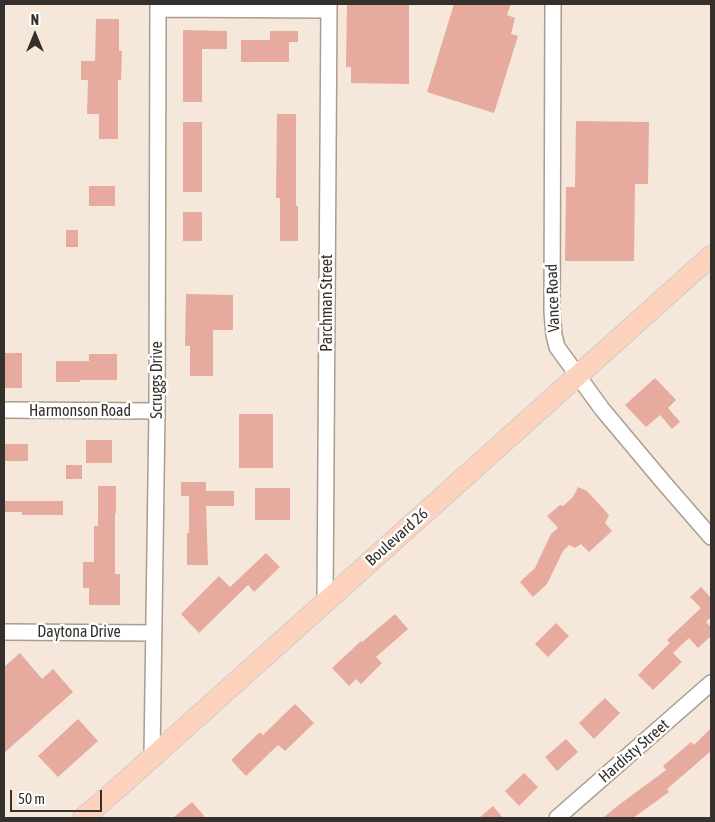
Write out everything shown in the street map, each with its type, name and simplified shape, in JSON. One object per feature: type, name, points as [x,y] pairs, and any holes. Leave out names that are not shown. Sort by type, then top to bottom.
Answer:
[{"type":"main road","name":"Boulevard 26","points":[[83,818],[711,256]]},
{"type":"street","name":"Vance Road","points":[[553,4],[552,312],[557,347],[602,409],[711,537]]},
{"type":"street","points":[[158,6],[329,7]]},
{"type":"street","name":"Scruggs Drive","points":[[152,757],[157,411],[158,6]]},
{"type":"street","name":"Parchman Street","points":[[325,602],[329,7]]},
{"type":"street","name":"Harmonson Road","points":[[4,410],[157,411]]},
{"type":"street","name":"Daytona Drive","points":[[4,632],[154,633]]},
{"type":"street","name":"Hardisty Street","points":[[557,818],[711,684]]},
{"type":"building","points":[[347,4],[409,4],[409,84],[351,83],[351,67],[346,67]]},
{"type":"building","points":[[454,4],[511,4],[507,15],[515,18],[511,34],[518,36],[494,113],[427,92]]},
{"type":"building","points":[[96,19],[119,19],[119,51],[122,51],[121,80],[118,80],[118,139],[99,139],[99,114],[87,114],[88,80],[81,80],[81,61],[95,61]]},
{"type":"building","points":[[183,30],[227,31],[227,49],[202,49],[202,102],[183,102]]},
{"type":"building","points":[[270,31],[298,31],[298,42],[289,42],[289,62],[241,62],[241,40],[270,40]]},
{"type":"building","points":[[277,114],[296,114],[298,241],[280,241],[280,198],[276,198]]},
{"type":"building","points":[[576,121],[649,122],[648,184],[635,184],[634,261],[565,261],[566,187],[575,187]]},
{"type":"building","points":[[183,122],[202,122],[202,192],[183,192]]},
{"type":"building","points":[[89,186],[115,186],[115,206],[89,206]]},
{"type":"building","points":[[183,212],[202,212],[202,241],[183,241]]},
{"type":"building","points":[[66,230],[78,230],[78,247],[66,247]]},
{"type":"building","points":[[186,294],[233,295],[233,330],[213,330],[213,376],[190,376],[190,346],[185,346]]},
{"type":"building","points":[[4,353],[22,353],[22,388],[4,388]]},
{"type":"building","points":[[89,354],[117,354],[117,380],[56,382],[56,361],[89,361]]},
{"type":"building","points":[[655,378],[676,400],[668,408],[680,422],[672,429],[660,415],[646,427],[625,405]]},
{"type":"building","points":[[239,414],[273,414],[273,468],[239,468]]},
{"type":"building","points":[[86,440],[112,440],[112,463],[86,463]]},
{"type":"building","points":[[4,444],[28,444],[28,461],[4,461]]},
{"type":"building","points":[[66,465],[82,465],[82,479],[66,479]]},
{"type":"building","points":[[181,482],[206,482],[206,491],[234,491],[234,506],[206,506],[208,565],[187,565],[189,496],[181,496]]},
{"type":"building","points":[[98,486],[116,486],[115,574],[120,574],[120,605],[89,605],[89,588],[83,588],[83,562],[94,562],[94,526],[98,526]]},
{"type":"building","points":[[578,487],[587,491],[609,515],[605,523],[612,531],[589,552],[581,544],[575,548],[569,545],[563,551],[547,584],[533,597],[520,582],[535,568],[551,534],[558,528],[547,516],[573,497]]},
{"type":"building","points":[[255,488],[290,488],[290,520],[255,520]]},
{"type":"building","points":[[4,501],[63,501],[63,515],[22,515],[22,512],[4,512]]},
{"type":"building","points":[[266,553],[280,567],[254,592],[248,585],[199,633],[181,614],[219,576],[230,587]]},
{"type":"building","points":[[701,587],[711,598],[711,620],[710,618],[706,622],[711,627],[711,636],[698,648],[689,638],[673,653],[682,662],[653,690],[638,675],[670,643],[667,640],[701,608],[690,597]]},
{"type":"building","points":[[395,614],[408,629],[376,657],[382,663],[361,684],[356,679],[349,686],[332,668],[361,641]]},
{"type":"building","points":[[556,623],[569,636],[548,657],[535,644]]},
{"type":"building","points":[[20,653],[42,679],[53,669],[73,692],[4,753],[4,667]]},
{"type":"building","points":[[605,698],[620,713],[594,739],[579,723]]},
{"type":"building","points":[[295,704],[314,723],[285,751],[278,745],[246,776],[231,760],[260,732],[263,735]]},
{"type":"building","points":[[78,719],[98,741],[58,777],[38,756]]},
{"type":"building","points":[[711,728],[711,751],[667,789],[669,792],[633,818],[603,818],[666,770],[663,766],[691,742],[694,745]]},
{"type":"building","points":[[566,739],[578,752],[557,771],[545,757]]},
{"type":"building","points":[[524,773],[538,787],[519,806],[505,791]]},
{"type":"building","points":[[192,802],[206,818],[173,818]]},
{"type":"building","points":[[493,806],[503,818],[479,818]]}]
